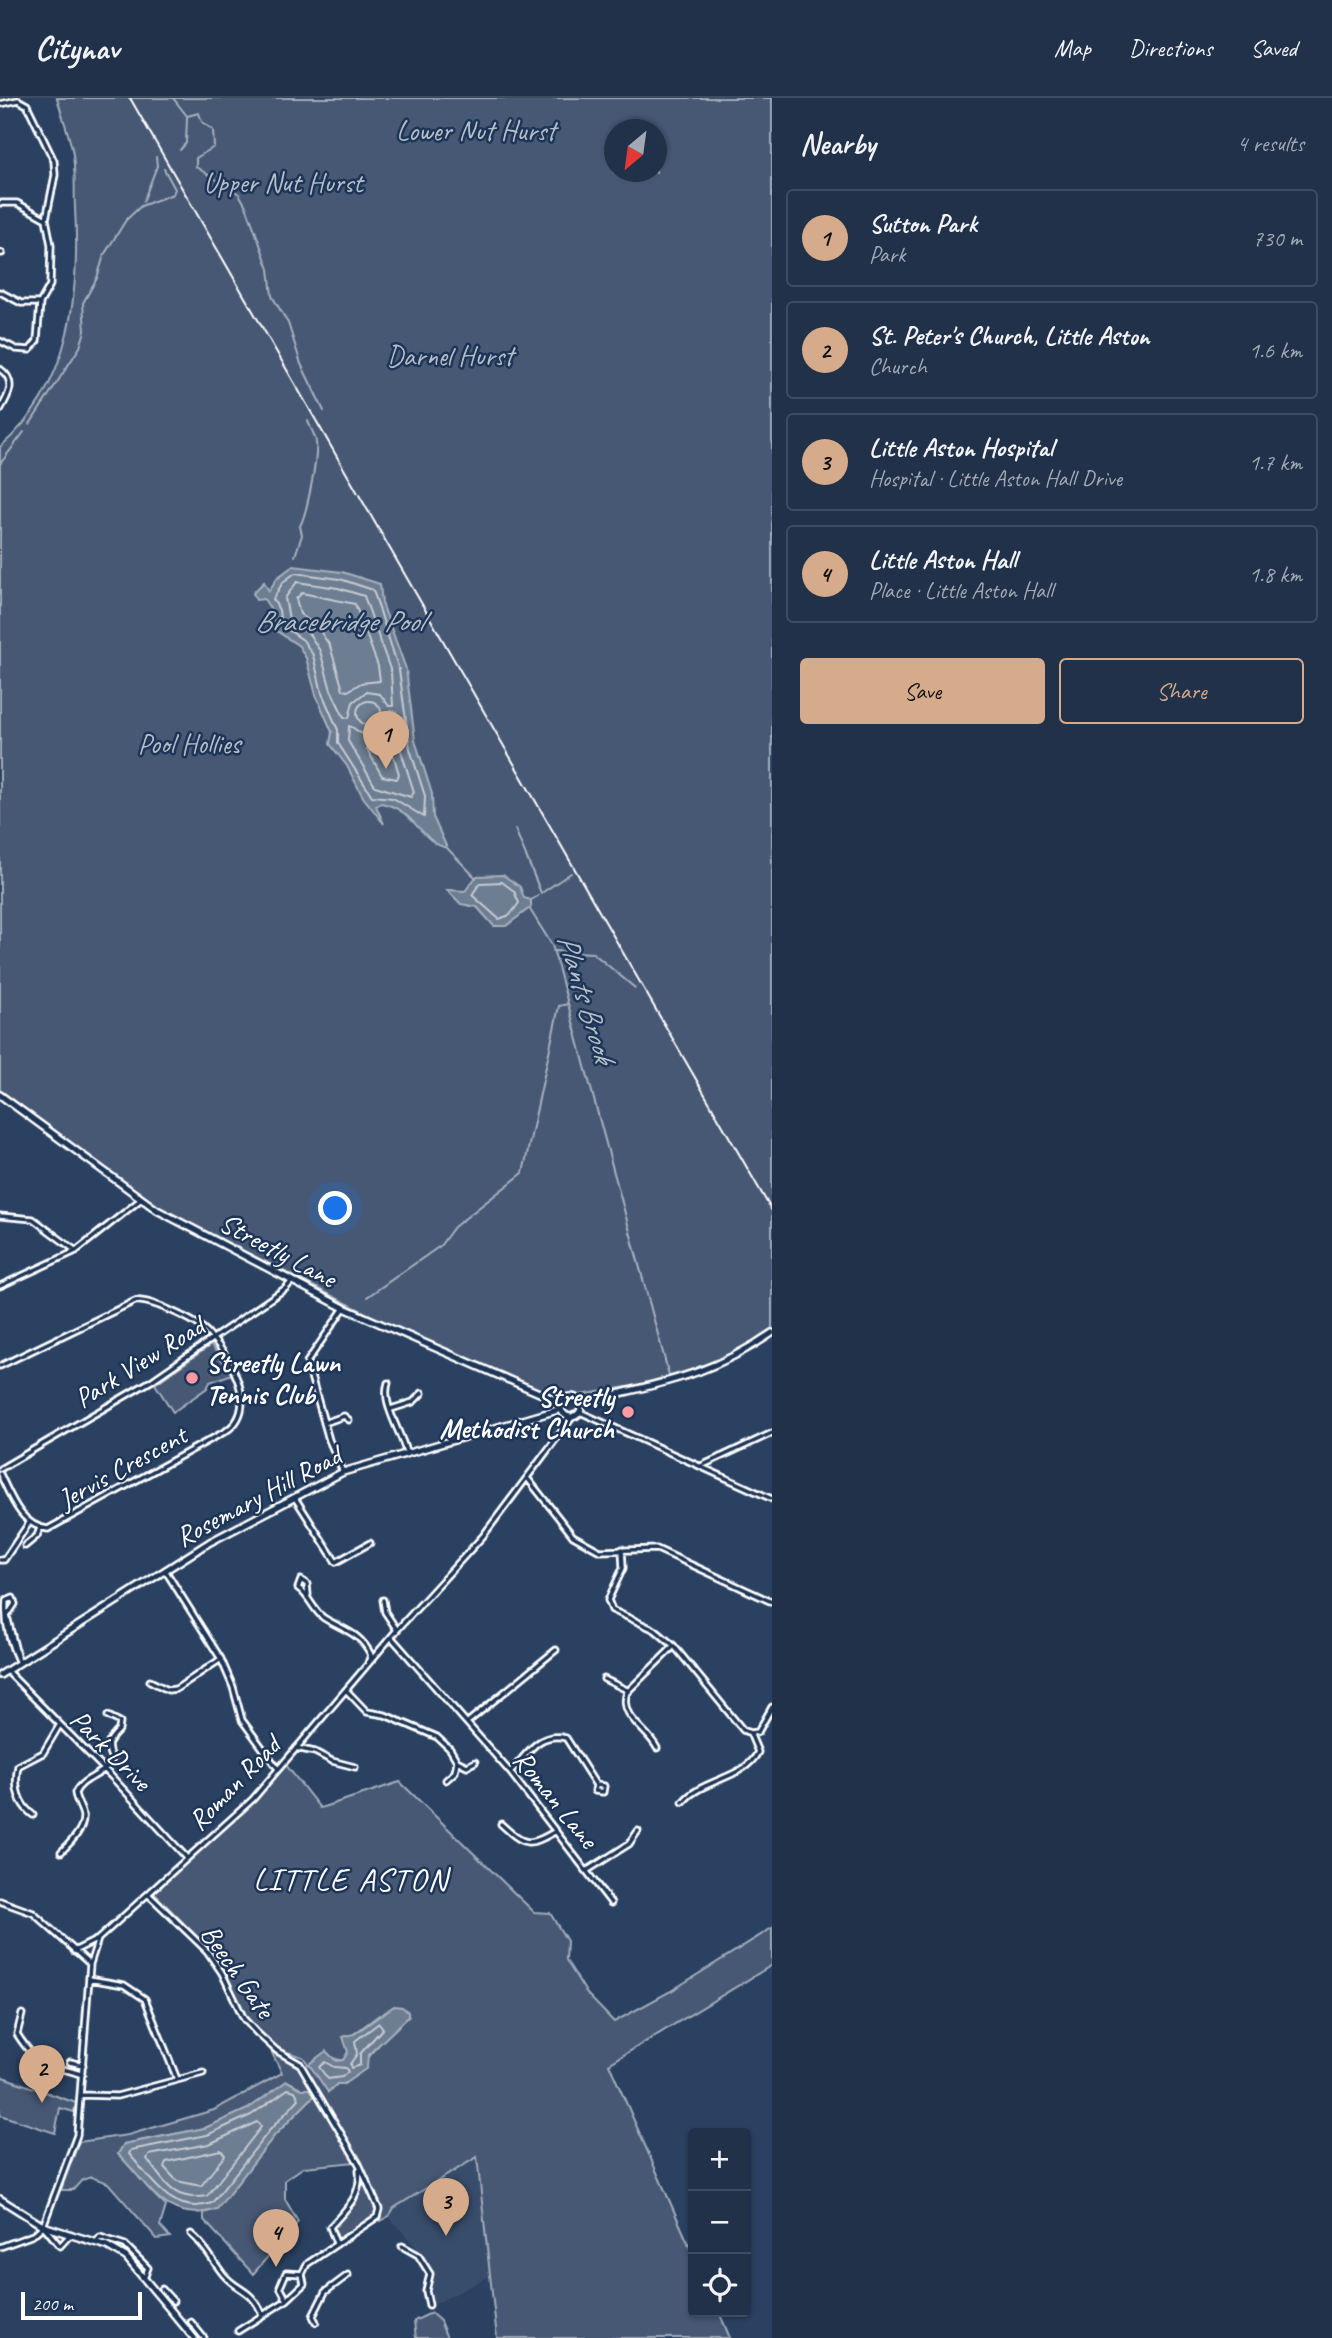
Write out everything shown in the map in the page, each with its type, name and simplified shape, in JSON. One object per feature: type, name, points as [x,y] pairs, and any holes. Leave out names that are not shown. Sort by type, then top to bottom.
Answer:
[{"type":"main road","name":"Streetly Lane","points":[[0,1094],[140,1200],[344,1308],[560,1402]]},
{"type":"main road","points":[[581,1403],[578,1414],[561,1409],[560,1402],[568,1399],[581,1403],[635,1391],[712,1368],[772,1333]]},
{"type":"main road","name":"Rosemary Hill Road","points":[[0,1675],[165,1570],[294,1496],[343,1472],[561,1409]]},
{"type":"main road","points":[[0,2199],[43,2227],[96,2242],[125,2257],[163,2292],[194,2338]]},
{"type":"street","points":[[0,104],[18,100],[27,105],[54,161],[55,175],[46,219],[52,262],[50,285],[40,303],[40,325],[34,346],[24,350],[0,341]]},
{"type":"street","points":[[0,203],[17,203],[46,219]]},
{"type":"street","points":[[0,292],[21,303],[40,303]]},
{"type":"street","points":[[0,369],[10,382],[10,390],[0,410]]},
{"type":"street","points":[[0,1286],[76,1251],[140,1200]]},
{"type":"street","points":[[0,1216],[33,1219],[76,1251]]},
{"type":"street","name":"Park View Road","points":[[0,1469],[151,1381],[286,1288],[292,1281]]},
{"type":"street","points":[[0,1366],[140,1300],[154,1303],[203,1328],[213,1339]]},
{"type":"street","points":[[343,1472],[324,1423],[307,1362],[344,1308]]},
{"type":"street","name":"Jervis Crescent","points":[[0,1474],[29,1523],[48,1529],[234,1426],[242,1413],[242,1395],[233,1370],[213,1339]]},
{"type":"street","points":[[385,1386],[386,1401],[406,1452]]},
{"type":"street","points":[[391,1409],[417,1399],[422,1393]]},
{"type":"street","points":[[412,1395],[417,1399]]},
{"type":"street","points":[[578,1414],[772,1499]]},
{"type":"street","name":"Roman Road","points":[[74,1951],[98,1939],[253,1799],[397,1630],[483,1536],[578,1414]]},
{"type":"street","points":[[324,1423],[344,1416],[349,1420]]},
{"type":"street","points":[[701,1466],[772,1433]]},
{"type":"street","points":[[528,1479],[573,1536],[600,1551],[656,1549],[772,1602]]},
{"type":"street","points":[[294,1496],[335,1562],[370,1543]]},
{"type":"street","points":[[3,1562],[29,1523]]},
{"type":"street","points":[[25,1546],[37,1536],[40,1528]]},
{"type":"street","points":[[622,1549],[623,1568],[608,1600],[612,1610],[655,1630],[674,1646],[743,1730],[758,1732],[772,1707]]},
{"type":"street","points":[[165,1570],[221,1660],[233,1687],[242,1720],[278,1769]]},
{"type":"street","points":[[308,1595],[322,1617],[363,1640],[371,1655],[366,1668]]},
{"type":"street","points":[[383,1600],[385,1612],[397,1630]]},
{"type":"street","points":[[9,1610],[7,1616],[19,1663]]},
{"type":"street","name":"Roman Lane","points":[[392,1637],[469,1721],[588,1870],[611,1903]]},
{"type":"street","points":[[657,1748],[626,1711],[624,1701],[629,1691],[674,1646]]},
{"type":"street","points":[[469,1721],[556,1650]]},
{"type":"street","points":[[149,1681],[176,1689],[221,1660]]},
{"type":"street","name":"Park Drive","points":[[6,1671],[107,1771],[187,1858]]},
{"type":"street","points":[[604,1679],[629,1691]]},
{"type":"street","points":[[346,1690],[367,1712],[385,1715],[437,1737],[450,1749],[457,1761],[467,1766],[475,1762]]},
{"type":"street","points":[[61,1852],[74,1839],[82,1825],[83,1815],[75,1793],[79,1785],[107,1771],[112,1759],[107,1749],[108,1741],[119,1730],[120,1722],[108,1716]]},
{"type":"street","points":[[33,1815],[23,1807],[18,1794],[18,1766],[43,1754],[59,1726]]},
{"type":"street","points":[[683,1802],[693,1790],[731,1773],[756,1757],[758,1752],[750,1733]]},
{"type":"street","points":[[510,1772],[541,1741],[555,1735],[566,1738],[596,1785]]},
{"type":"street","points":[[296,1748],[353,1766],[348,1772]]},
{"type":"street","points":[[446,1780],[455,1772],[457,1761]]},
{"type":"street","points":[[501,1824],[521,1843],[530,1843],[556,1831]]},
{"type":"street","points":[[588,1870],[629,1844],[638,1832]]},
{"type":"street","name":"Beech Gate","points":[[149,1894],[207,1951],[222,1973],[244,2019],[277,2051],[300,2064],[359,2164]]},
{"type":"street","points":[[0,1901],[33,1913],[90,1964]]},
{"type":"street","points":[[0,2247],[33,2235],[43,2227],[53,2195],[71,2156],[83,2065],[90,1964],[98,1939]]},
{"type":"street","points":[[89,1979],[133,1989],[149,2004],[177,2080]]},
{"type":"street","points":[[22,2014],[17,2034],[28,2050],[53,2067],[71,2069],[82,2075]]},
{"type":"street","points":[[70,2062],[83,2065]]},
{"type":"street","points":[[80,2095],[117,2096],[203,2073]]},
{"type":"street","points":[[336,2243],[330,2227],[353,2203],[360,2181],[359,2164]]},
{"type":"street","points":[[238,2331],[287,2300],[304,2284],[302,2274],[307,2264],[377,2217],[379,2209],[359,2164]]},
{"type":"street","points":[[43,2227],[60,2246],[71,2234]]},
{"type":"street","points":[[191,2234],[206,2246],[223,2273],[255,2297],[262,2314]]},
{"type":"street","points":[[96,2242],[100,2237],[125,2245],[148,2268],[145,2276]]},
{"type":"street","points":[[402,2246],[418,2255],[430,2274],[426,2291],[429,2305]]},
{"type":"street","points":[[287,2300],[281,2291],[282,2279],[291,2271],[302,2274]]},
{"type":"street","points":[[316,2322],[313,2316],[314,2308],[325,2292],[348,2275]]},
{"type":"street","points":[[163,2292],[173,2301]]},
{"type":"street","points":[[191,2322],[203,2338]]},
{"type":"shaded area","points":[[477,2156],[490,2276],[435,2304],[431,2299],[434,2274],[423,2255],[389,2217],[394,2208]]},
{"type":"green space","points":[[57,98],[772,98],[772,1328],[736,1352],[698,1370],[655,1382],[581,1395],[538,1392],[405,1333],[158,1207],[0,1090],[0,447],[24,423],[42,396],[56,368],[66,337],[72,306],[76,240],[74,164]]},
{"type":"green space","name":"Streetly Lawn Tennis Club","points":[[211,1345],[232,1374],[210,1382],[207,1388],[173,1412],[155,1384]]},
{"type":"green space","points":[[286,1765],[320,1808],[400,1782],[534,1912],[550,1913],[567,1941],[566,1960],[587,1994],[614,2022],[671,1991],[772,1928],[772,1965],[609,2064],[688,2243],[688,2317],[721,2317],[730,2338],[497,2338],[477,2157],[394,2208],[389,2216],[380,2221],[372,2187],[338,2121],[305,2066],[308,2064],[303,2057],[278,2049],[245,2016],[223,1970],[208,1948],[154,1893],[249,1806]],"holes":[[[379,2015],[408,2017],[389,2033],[344,2084],[337,2084],[328,2092],[330,2057],[343,2061],[348,2052],[347,2044],[354,2034]]]},
{"type":"green space","points":[[270,2049],[299,2065],[314,2089],[302,2089],[287,2081],[248,2109],[205,2128],[124,2144],[118,2154],[166,2206],[160,2226],[170,2237],[157,2239],[108,2183],[91,2177],[82,2180],[73,2190],[61,2190],[79,2142],[128,2135],[214,2110],[282,2073]]},
{"type":"green space","points":[[0,2076],[76,2103],[74,2112],[60,2108],[55,2133],[0,2115]]},
{"type":"green space","points":[[317,2093],[356,2162],[304,2167],[285,2180],[285,2199],[298,2222],[253,2274],[204,2220],[204,2213],[217,2209],[275,2135]]},
{"type":"green space","points":[[363,2182],[376,2210],[374,2216],[336,2240],[332,2226],[356,2203]]},
{"type":"green space","points":[[431,2313],[440,2321],[447,2338],[416,2338],[414,2321]]},
{"type":"water","name":"Bracebridge Pool","points":[[293,566],[342,572],[380,584],[382,603],[406,669],[415,740],[432,794],[433,817],[447,848],[430,840],[402,812],[381,803],[376,806],[384,824],[363,797],[347,766],[330,744],[332,732],[316,695],[306,658],[299,646],[275,630],[273,613],[264,599],[256,600],[253,593],[264,582],[269,591],[277,578]]},
{"type":"water","points":[[503,875],[520,887],[524,898],[531,900],[531,907],[506,926],[494,926],[477,907],[461,904],[447,890],[465,891],[477,876]]},
{"type":"water","points":[[394,2006],[402,2007],[408,2012],[408,2017],[368,2055],[367,2068],[328,2092],[309,2064],[326,2051],[336,2061],[343,2060],[348,2052],[343,2037],[354,2034]]},
{"type":"water","points":[[287,2081],[302,2089],[314,2089],[317,2093],[275,2135],[217,2209],[199,2213],[184,2212],[171,2207],[149,2189],[118,2154],[124,2144],[205,2128],[248,2109]]},
{"type":"waterway","name":"Plants Brook","points":[[173,98],[187,116],[199,113],[202,122],[213,130],[214,147],[196,158],[196,167],[239,194],[246,206],[269,269],[272,296],[288,323],[301,364],[324,411]]},
{"type":"waterway","points":[[180,150],[186,143],[187,117]]},
{"type":"waterway","points":[[143,202],[157,166],[156,157]]},
{"type":"waterway","points":[[30,424],[80,347],[85,331],[83,303],[97,278],[104,255],[126,220],[141,206],[173,194],[175,189],[164,169]]},
{"type":"waterway","name":"Plants Brook","points":[[295,556],[302,535],[300,526],[309,498],[315,460],[315,439],[308,421]]},
{"type":"waterway","points":[[0,464],[24,432]]},
{"type":"waterway","points":[[515,829],[541,893]]},
{"type":"waterway","name":"Plants Brook","points":[[446,847],[476,878]]},
{"type":"waterway","points":[[543,892],[571,873]]},
{"type":"waterway","points":[[531,900],[538,896]]},
{"type":"waterway","name":"Plants Brook","points":[[529,908],[552,945],[669,1375]]},
{"type":"waterway","points":[[555,951],[593,953],[635,988]]},
{"type":"waterway","points":[[367,1297],[440,1246],[454,1227],[523,1173],[559,1006],[568,1004]]},
{"type":"railway","points":[[130,98],[772,1211]]},
{"type":"place","name":"Sutton Park","points":[[386,769]]},
{"type":"place","name":"Streetly Lawn Tennis Club","points":[[192,1378]]},
{"type":"place","name":"Streetly Methodist Church","points":[[628,1412]]},
{"type":"place","name":"St. Peter's Church, Little Aston","points":[[42,2103]]},
{"type":"place","name":"Little Aston Hospital","points":[[446,2236]]},
{"type":"place","name":"Little Aston Hall","points":[[276,2267]]},
{"type":"district","name":"LITTLE ASTON","points":[[351,1879]]},
{"type":"park label","name":"Lower Nut Hurst","points":[[476,130]]},
{"type":"park label","name":"Upper Nut Hurst","points":[[283,182]]},
{"type":"park label","name":"Darnel Hurst","points":[[450,355]]},
{"type":"park label","name":"Pool Hollies","points":[[189,743]]}]
